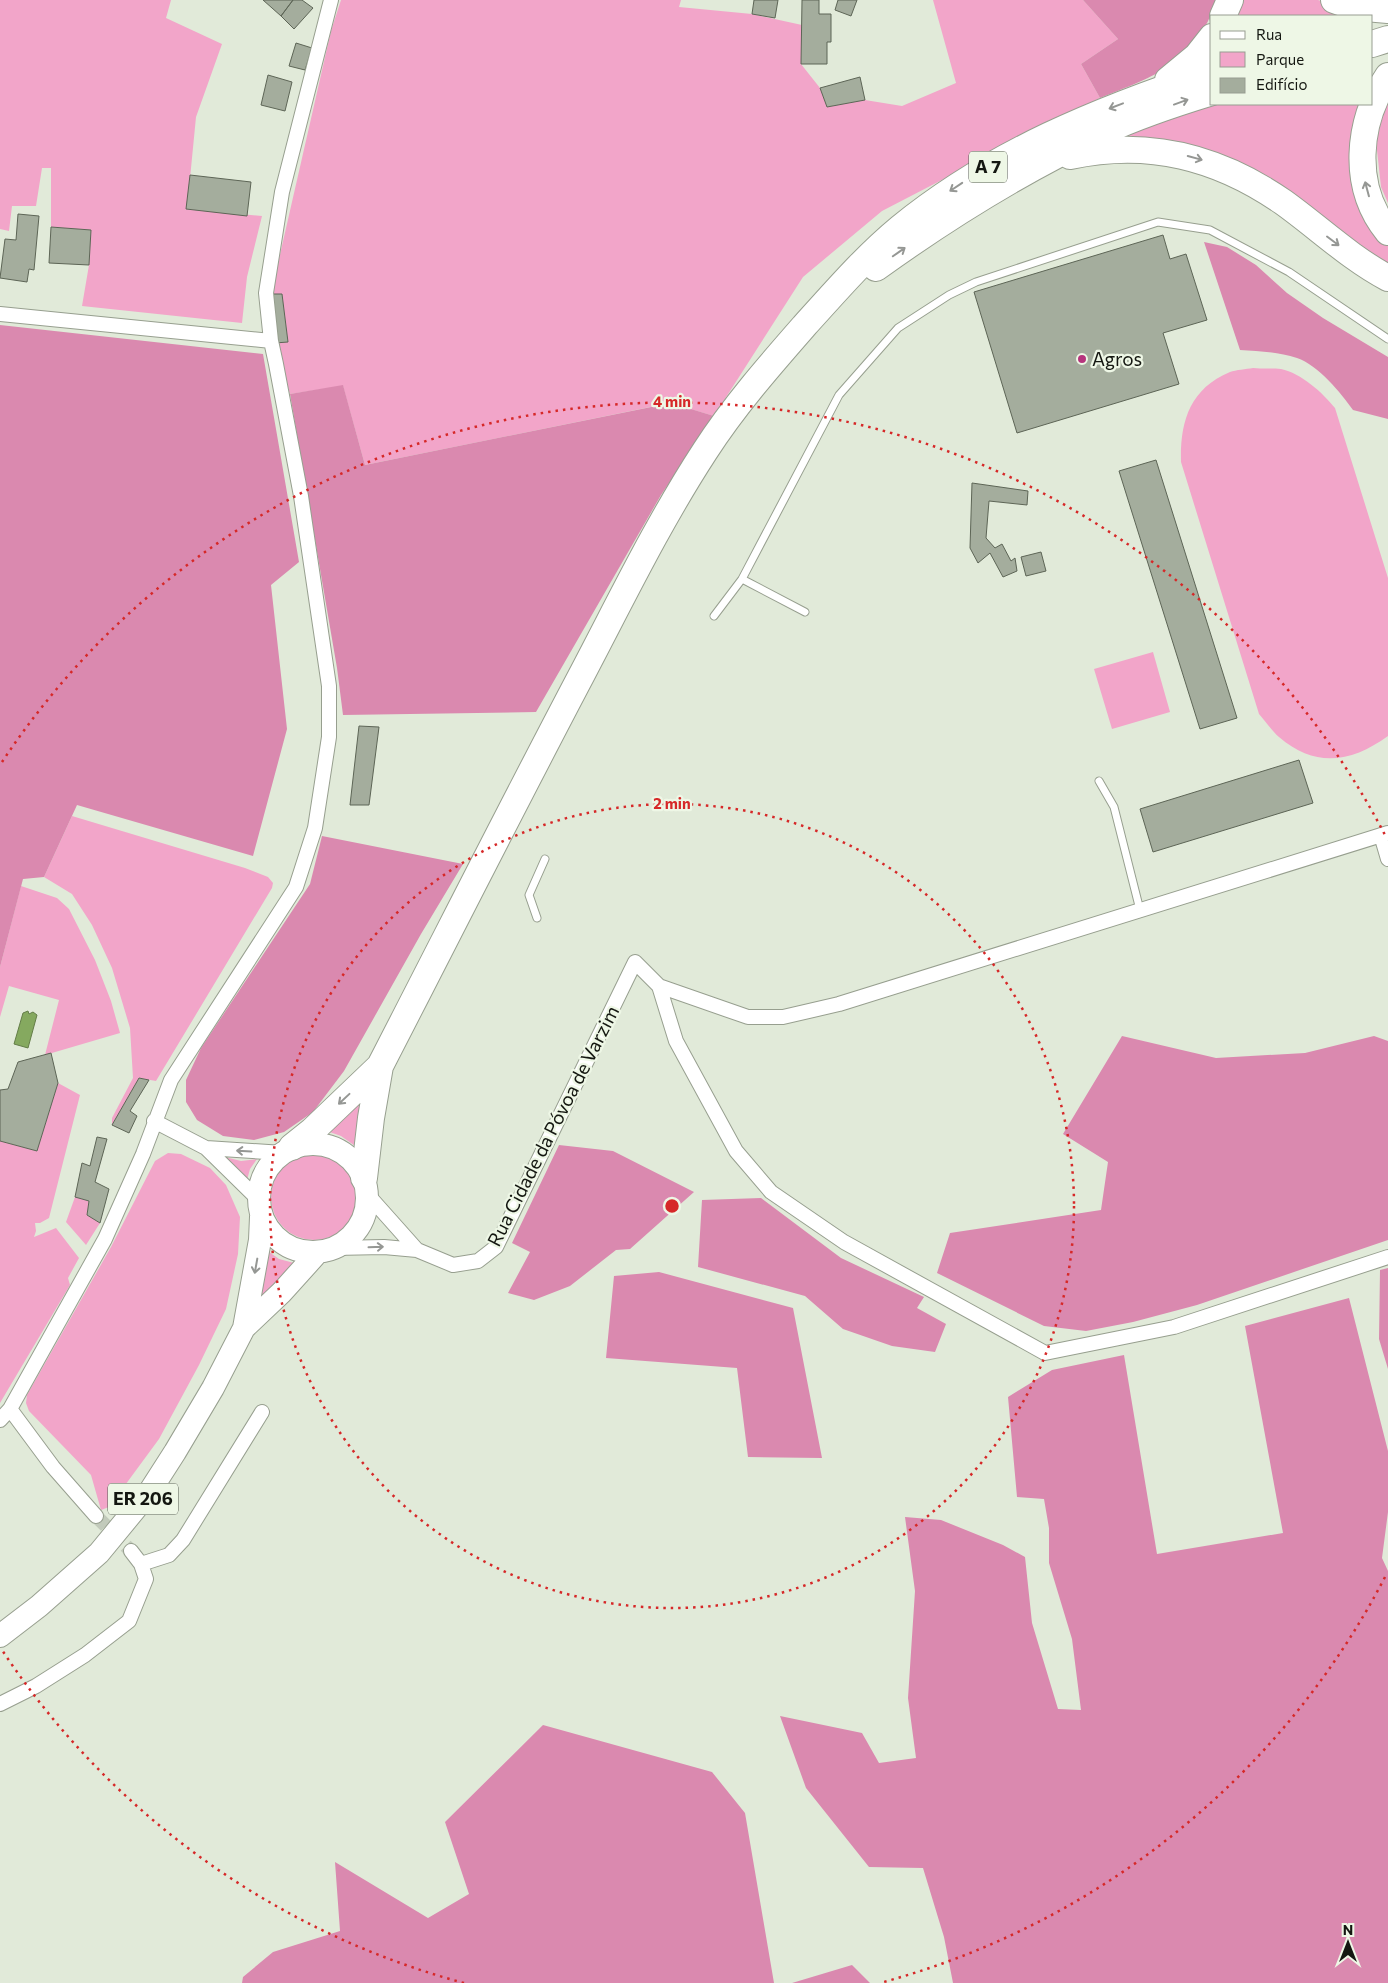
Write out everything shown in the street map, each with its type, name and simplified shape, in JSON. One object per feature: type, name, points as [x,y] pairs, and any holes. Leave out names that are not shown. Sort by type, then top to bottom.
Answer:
[{"type":"highway","points":[[1223,15],[1230,0]]},
{"type":"highway","points":[[1334,0],[1354,6],[1388,10]]},
{"type":"highway","points":[[1373,21],[1388,16]]},
{"type":"highway","points":[[1373,44],[1388,39]]},
{"type":"highway","points":[[1145,95],[1182,70],[1197,56],[1210,40]]},
{"type":"highway","name":"A 7","points":[[805,325],[851,273],[880,245],[926,208],[960,185],[1014,152],[1053,133],[1145,95],[1210,73]]},
{"type":"highway","points":[[1373,103],[1388,76]]},
{"type":"highway","name":"A 7","points":[[805,325],[854,284],[908,246],[969,206],[1043,163],[1127,122],[1210,93]]},
{"type":"highway","points":[[1372,105],[1367,116],[1362,148],[1364,177],[1370,202],[1388,232]]},
{"type":"highway","points":[[1043,163],[1074,155],[1132,150],[1183,155],[1205,161],[1245,178],[1283,202],[1341,246],[1388,278]]},
{"type":"highway","points":[[366,1186],[371,1118],[380,1066],[552,730],[665,518],[726,421],[758,379],[805,325]]},
{"type":"highway","points":[[288,1150],[312,1131],[380,1066]]},
{"type":"main road","points":[[314,1143],[342,1152],[355,1163],[366,1186],[366,1211],[359,1227],[348,1240],[326,1250],[244,1328],[260,1240],[260,1209],[267,1171],[288,1150],[314,1143]]},
{"type":"main road","points":[[260,1209],[266,1228],[285,1245],[300,1251],[326,1250]]},
{"type":"main road","name":"ER 206","points":[[0,1636],[39,1606],[99,1553],[150,1491],[208,1396],[244,1328]]},
{"type":"street","points":[[0,1420],[10,1409],[105,1239],[142,1154],[171,1080],[296,887],[315,828],[329,737],[329,686],[301,496],[271,341],[266,293],[282,192],[331,0]]},
{"type":"street","points":[[0,314],[271,341]]},
{"type":"street","points":[[659,986],[748,1017],[783,1017],[839,1004],[1384,834],[1388,859]]},
{"type":"street","name":"Rua Cidade da Póvoa de Varzim","points":[[326,1250],[384,1247],[417,1250],[453,1265],[478,1261],[496,1247],[635,962],[659,986]]},
{"type":"street","points":[[659,986],[676,1041],[731,1143],[771,1192],[844,1242],[1046,1353],[1174,1327],[1388,1257]]},
{"type":"street","points":[[154,1121],[206,1148],[260,1209]]},
{"type":"street","points":[[206,1148],[288,1150]]},
{"type":"street","points":[[366,1186],[417,1250]]},
{"type":"street","points":[[10,1409],[53,1466],[96,1516]]},
{"type":"street","points":[[141,1564],[169,1555],[183,1540],[262,1412]]},
{"type":"street","points":[[0,1704],[36,1686],[85,1655],[129,1621],[146,1579],[141,1564],[131,1551]]},
{"type":"lane","points":[[714,616],[742,579],[838,395],[898,328],[949,295],[976,282],[1158,222],[1210,230],[1288,272],[1388,339]]},
{"type":"lane","points":[[742,579],[805,612]]},
{"type":"lane","points":[[1099,781],[1114,807],[1140,910]]},
{"type":"lane","points":[[537,918],[530,895],[545,859]]},
{"type":"green space","points":[[0,0],[171,0],[166,18],[222,44],[196,117],[187,209],[262,216],[247,277],[242,323],[82,306],[89,265],[91,230],[51,227],[51,168],[42,168],[36,206],[12,206],[9,231],[0,229]]},
{"type":"green space","points":[[341,0],[681,0],[679,7],[752,14],[802,25],[801,64],[820,88],[827,107],[865,100],[902,106],[956,83],[933,0],[1083,0],[1118,39],[1081,64],[1100,98],[882,211],[803,277],[714,416],[670,403],[365,465],[343,386],[290,394],[275,343],[288,341],[282,294],[271,294],[331,31]]},
{"type":"green space","points":[[1239,0],[1318,0],[1352,11],[1339,15],[1234,15]]},
{"type":"green space","points":[[1388,96],[1388,203],[1381,187],[1376,141]]},
{"type":"green space","points":[[1212,105],[1362,105],[1388,244],[1388,268],[1268,180],[1092,144]]},
{"type":"green space","points":[[1253,368],[1289,371],[1304,379],[1318,390],[1335,408],[1388,578],[1388,736],[1361,752],[1347,756],[1320,758],[1307,754],[1279,737],[1259,714],[1181,462],[1182,434],[1185,421],[1196,398],[1216,379],[1230,372]]},
{"type":"green space","points":[[1153,652],[1170,712],[1112,729],[1094,669]]},
{"type":"green space","points":[[72,816],[245,868],[268,877],[273,883],[272,888],[156,1081],[139,1078],[112,1125],[112,1118],[133,1078],[130,1028],[112,968],[92,925],[72,894],[44,877]]},
{"type":"green space","points":[[21,886],[57,898],[69,909],[95,960],[111,1001],[120,1033],[45,1055],[59,1000],[9,986],[0,1017],[0,967]]},
{"type":"green space","points":[[58,1083],[80,1095],[49,1218],[40,1223],[35,1223],[36,1231],[34,1237],[56,1228],[79,1258],[68,1278],[70,1285],[0,1403],[0,1141],[37,1151]]},
{"type":"green space","points":[[364,1083],[358,1148],[341,1136],[324,1130]]},
{"type":"green space","points":[[168,1153],[181,1154],[210,1168],[226,1185],[240,1217],[238,1254],[226,1309],[199,1365],[159,1439],[109,1507],[101,1510],[91,1475],[29,1411],[26,1403],[27,1395],[111,1247],[155,1161]]},
{"type":"green space","points":[[314,1154],[330,1157],[338,1161],[350,1173],[354,1181],[357,1197],[354,1213],[350,1221],[338,1233],[330,1237],[314,1240],[298,1237],[290,1233],[278,1221],[274,1213],[271,1197],[274,1181],[278,1173],[290,1161],[298,1157]]},
{"type":"green space","points":[[225,1157],[241,1161],[257,1159],[250,1169],[247,1180]]},
{"type":"green space","points":[[75,1197],[89,1201],[87,1215],[100,1223],[86,1245],[66,1222]]},
{"type":"green space","points":[[265,1249],[279,1259],[298,1264],[259,1303]]},
{"type":"shaded area","points":[[1083,0],[1216,0],[1208,21],[1198,39],[1172,64],[1156,74],[1100,98],[1081,64],[1118,39]]},
{"type":"shaded area","points":[[1204,242],[1227,247],[1256,265],[1287,293],[1323,318],[1388,357],[1388,419],[1353,410],[1321,373],[1297,358],[1283,354],[1240,350]]},
{"type":"shaded area","points":[[0,325],[263,354],[299,562],[271,585],[287,729],[253,856],[77,805],[44,877],[23,879],[0,967]]},
{"type":"shaded area","points":[[343,385],[365,465],[671,403],[714,416],[661,495],[536,712],[343,715],[337,668],[290,394]]},
{"type":"shaded area","points":[[322,836],[463,864],[421,934],[344,1071],[313,1112],[284,1132],[254,1140],[223,1136],[197,1120],[186,1102],[186,1080],[201,1048],[310,884]]},
{"type":"shaded area","points":[[28,1011],[29,1014],[33,1012],[37,1015],[28,1048],[14,1044],[23,1013]]},
{"type":"shaded area","points":[[1122,1036],[1216,1058],[1305,1053],[1374,1036],[1388,1041],[1388,1240],[1197,1305],[1133,1322],[1086,1331],[1044,1326],[937,1273],[950,1233],[1101,1210],[1108,1162],[1063,1134]]},
{"type":"shaded area","points":[[559,1145],[613,1151],[694,1192],[630,1249],[616,1250],[570,1286],[534,1300],[508,1293],[530,1252],[512,1243]]},
{"type":"shaded area","points":[[761,1198],[841,1258],[924,1297],[917,1308],[946,1324],[935,1352],[892,1346],[843,1329],[805,1296],[698,1267],[702,1200]]},
{"type":"shaded area","points":[[1388,1268],[1388,1369],[1379,1339],[1380,1270]]},
{"type":"shaded area","points":[[659,1272],[793,1308],[822,1458],[748,1457],[737,1368],[606,1358],[614,1276]]},
{"type":"shaded area","points":[[1349,1298],[1388,1451],[1388,1512],[1382,1558],[1388,1571],[1388,1983],[953,1983],[944,1937],[923,1868],[869,1867],[806,1788],[780,1716],[862,1733],[879,1763],[916,1758],[908,1698],[915,1591],[905,1517],[941,1520],[1003,1545],[1025,1557],[1032,1623],[1058,1709],[1081,1710],[1072,1639],[1049,1563],[1049,1528],[1044,1499],[1017,1497],[1008,1397],[1052,1370],[1124,1355],[1157,1554],[1283,1533],[1245,1326]]},
{"type":"shaded area","points":[[543,1725],[712,1772],[745,1813],[774,1983],[242,1983],[243,1977],[273,1952],[340,1931],[335,1862],[428,1918],[469,1894],[445,1822]]},
{"type":"shaded area","points":[[852,1965],[870,1983],[792,1983]]},
{"type":"building","points":[[263,0],[293,0],[281,16]]},
{"type":"building","points":[[293,0],[302,0],[313,8],[294,29],[281,16]]},
{"type":"building","points":[[754,0],[778,0],[775,18],[752,14]]},
{"type":"building","points":[[802,0],[819,0],[819,14],[831,14],[831,42],[827,42],[827,64],[801,64]]},
{"type":"building","points":[[838,0],[857,0],[851,16],[835,10]]},
{"type":"building","points":[[296,43],[312,48],[305,70],[289,66]]},
{"type":"building","points":[[268,75],[292,82],[285,111],[261,105]]},
{"type":"building","points":[[860,77],[865,100],[827,107],[820,88]]},
{"type":"building","points":[[190,175],[251,182],[247,216],[186,209]]},
{"type":"building","points":[[18,214],[39,216],[34,270],[29,269],[27,282],[0,278],[5,239],[16,240]]},
{"type":"building","points":[[51,227],[91,230],[89,265],[49,263]]},
{"type":"building","name":"Agros","points":[[1163,235],[1170,259],[1186,254],[1207,320],[1163,333],[1179,384],[1017,433],[974,292]]},
{"type":"building","points":[[271,294],[282,294],[288,342],[275,343]]},
{"type":"building","points":[[1156,460],[1237,718],[1200,729],[1119,471]]},
{"type":"building","points":[[972,483],[1028,491],[1027,505],[989,501],[986,538],[995,548],[1002,544],[1011,561],[1015,558],[1017,571],[1003,577],[990,553],[978,563],[970,548]]},
{"type":"building","points":[[1041,552],[1046,571],[1026,576],[1021,557]]},
{"type":"building","points":[[359,726],[379,727],[369,805],[350,805]]},
{"type":"building","points":[[1299,760],[1313,803],[1153,852],[1140,809]]},
{"type":"building","points":[[51,1053],[58,1083],[37,1151],[0,1141],[0,1090],[8,1089],[18,1062]]},
{"type":"building","points":[[139,1078],[149,1080],[130,1111],[137,1116],[129,1133],[112,1125]]},
{"type":"building","points":[[97,1137],[107,1139],[95,1182],[109,1189],[100,1223],[87,1215],[89,1201],[75,1197],[82,1163],[90,1166]]},
{"type":"tunnel","points":[[96,1516],[131,1551]]},
{"type":"place","name":"Agros","points":[[1082,359]]}]
